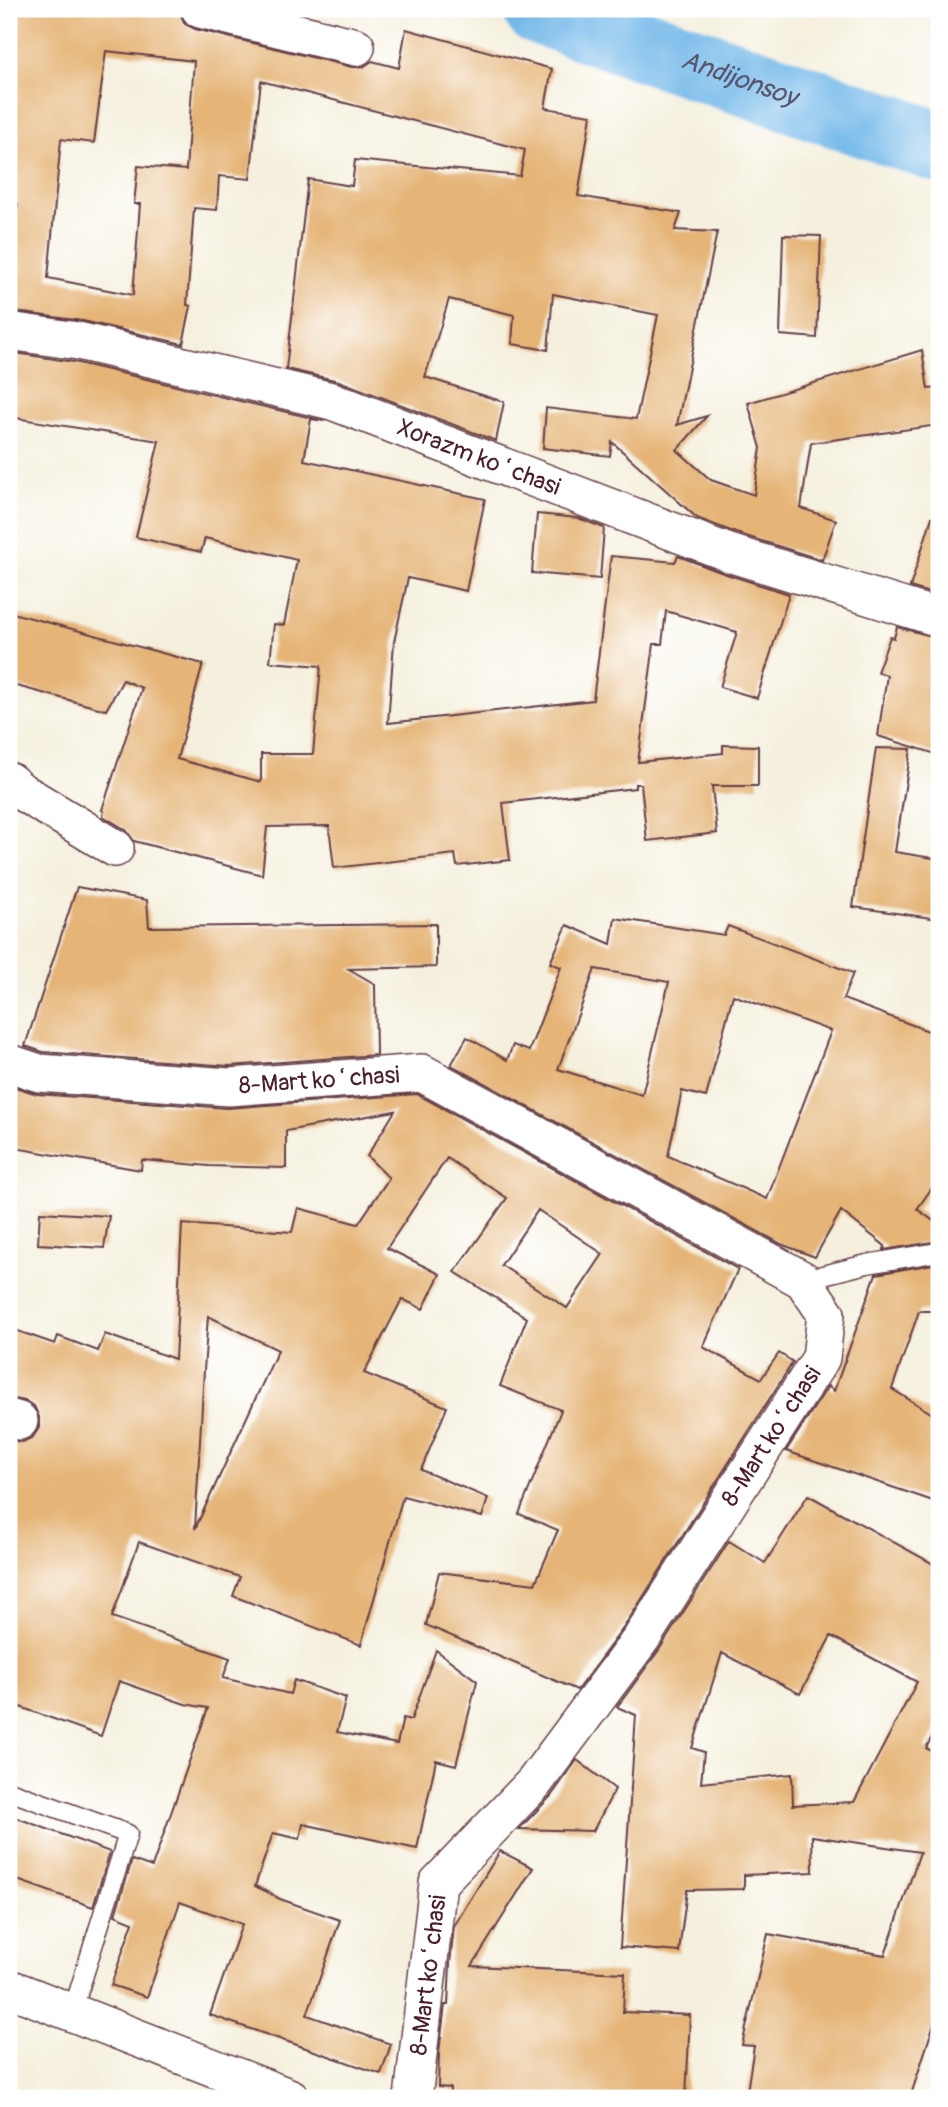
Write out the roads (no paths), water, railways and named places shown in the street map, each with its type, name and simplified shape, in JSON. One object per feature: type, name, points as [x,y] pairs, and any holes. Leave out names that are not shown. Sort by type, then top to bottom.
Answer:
[{"type":"street","points":[[200,9],[356,47]]},
{"type":"street","name":"Xorazm koʻchasi","points":[[9,331],[78,341],[332,401],[729,553],[939,618]]},
{"type":"street","points":[[9,781],[22,792],[115,848]]},
{"type":"street","name":"8-Mart koʻchasi","points":[[9,1063],[39,1073],[229,1087],[422,1073],[803,1280],[825,1314],[821,1358],[641,1639],[534,1783],[438,1883],[413,2098]]},
{"type":"street","points":[[9,1988],[291,2098]]},
{"type":"lane","points":[[803,1280],[867,1264],[939,1252]]},
{"type":"lane","points":[[9,1791],[128,1834],[72,2013]]},
{"type":"waterway","name":"Andijonsoy","points":[[539,9],[939,147]]}]
